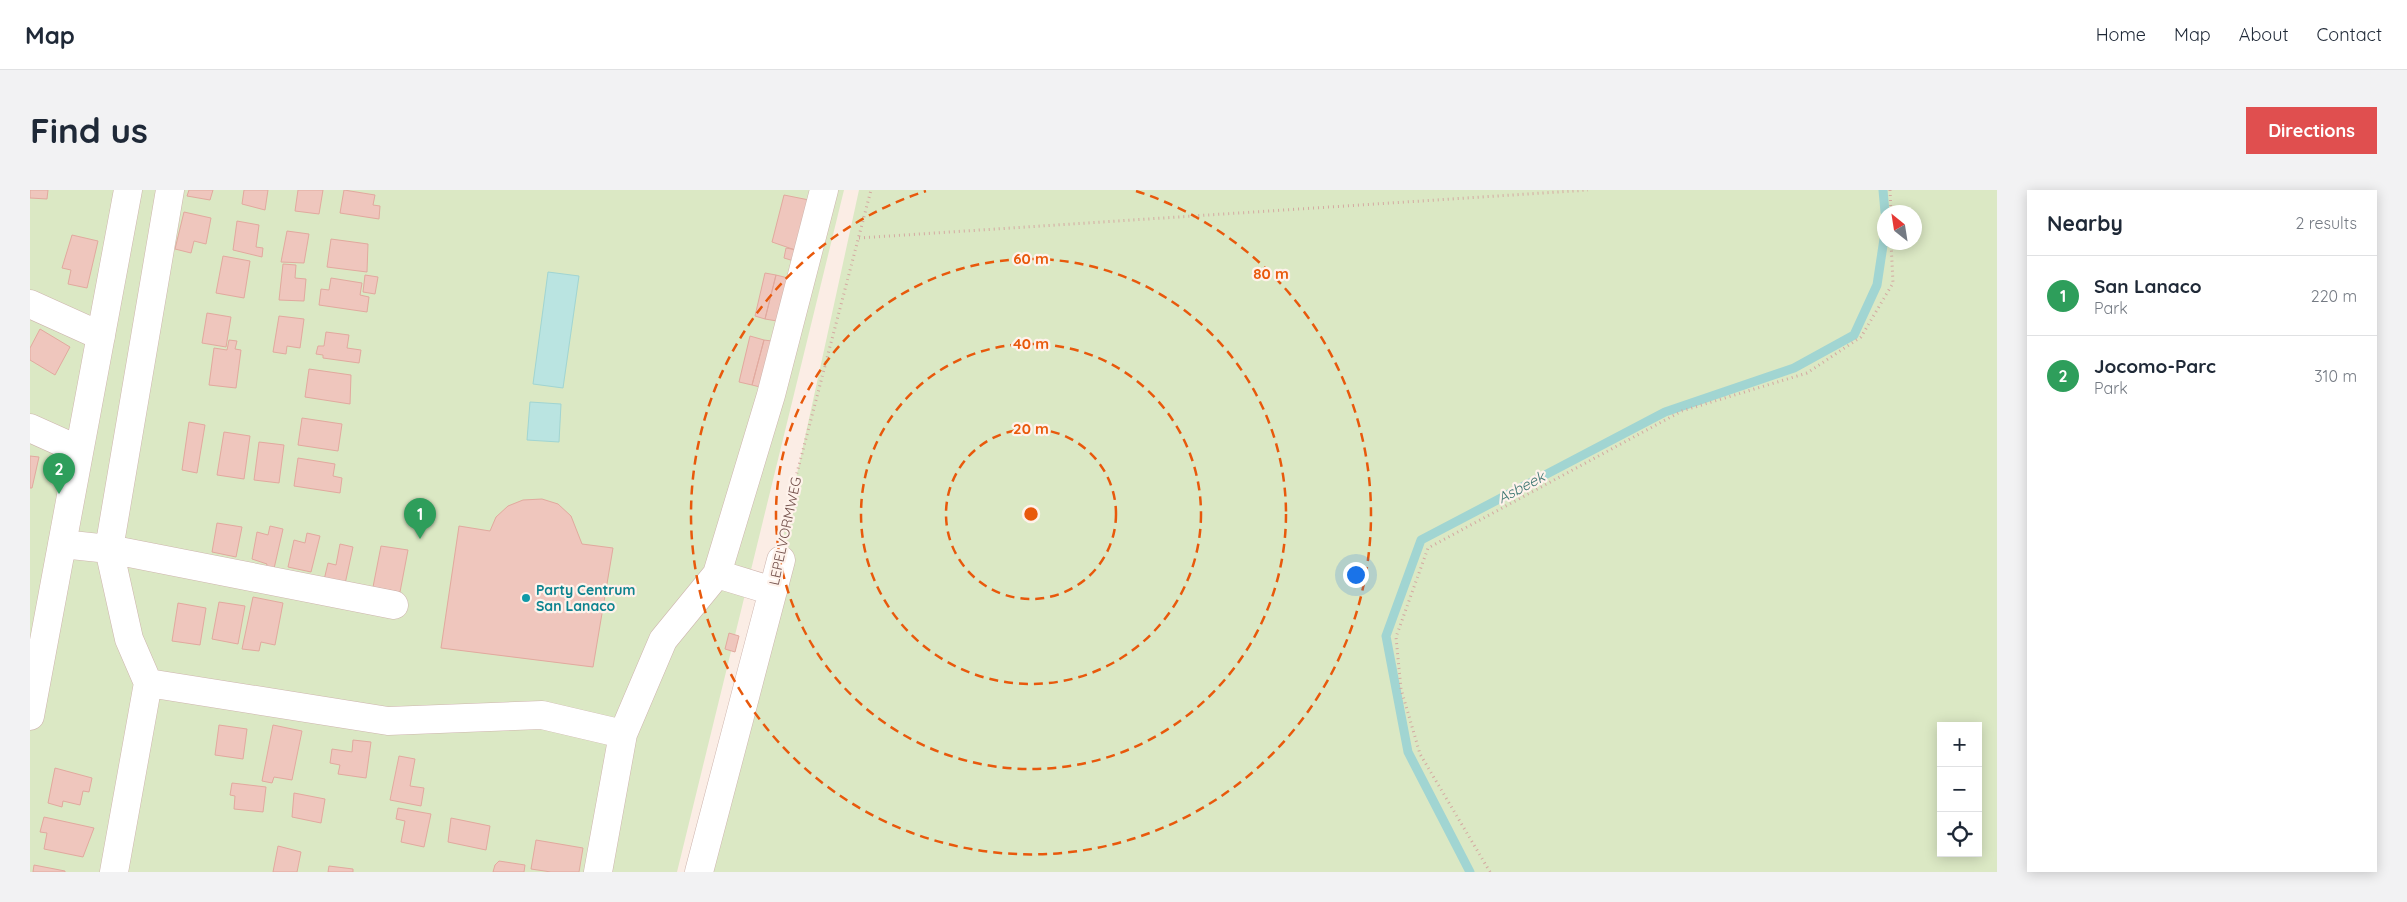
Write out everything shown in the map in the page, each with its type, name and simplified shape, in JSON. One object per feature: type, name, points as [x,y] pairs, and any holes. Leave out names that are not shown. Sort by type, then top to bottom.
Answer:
[{"type":"street","points":[[30,716],[128,190]]},
{"type":"street","points":[[114,872],[148,683],[130,639],[108,549],[170,190]]},
{"type":"street","points":[[598,872],[623,734],[663,640],[717,574],[771,395],[824,190]]},
{"type":"street","points":[[30,304],[101,336]]},
{"type":"street","points":[[30,428],[79,450]]},
{"type":"street","points":[[62,544],[108,549],[394,605]]},
{"type":"street","name":"LEPELVORMWEG","points":[[700,872],[781,560]]},
{"type":"street","points":[[717,574],[773,591]]},
{"type":"street","points":[[148,683],[388,722],[542,715],[623,734]]},
{"type":"path","name":"LEPELVORMWEG","points":[[781,560],[787,511],[872,190]]},
{"type":"path","points":[[859,238],[1588,190]]},
{"type":"path","points":[[1890,190],[1890,205]]},
{"type":"path","points":[[1490,872],[1420,754],[1401,689],[1396,637],[1428,548],[1682,412],[1807,373],[1861,337],[1893,283],[1891,250]]},
{"type":"green space","points":[[30,190],[844,190],[677,872],[30,872]]},
{"type":"green space","points":[[859,190],[1997,190],[1997,872],[710,872]]},
{"type":"water","points":[[548,272],[579,276],[563,388],[533,384]]},
{"type":"water","points":[[530,402],[561,404],[559,442],[527,440]]},
{"type":"building","points":[[30,190],[48,190],[47,199],[30,198]]},
{"type":"building","points":[[189,190],[213,190],[210,200],[187,196]]},
{"type":"building","points":[[244,190],[268,190],[265,210],[242,204]]},
{"type":"building","points":[[298,190],[323,190],[319,214],[295,211]]},
{"type":"building","points":[[344,190],[375,195],[373,205],[380,206],[379,219],[340,213]]},
{"type":"building","points":[[784,195],[814,201],[801,252],[772,242]]},
{"type":"building","points":[[184,212],[211,218],[206,244],[194,241],[191,253],[175,249]]},
{"type":"building","points":[[237,221],[259,225],[256,247],[263,248],[262,257],[233,250]]},
{"type":"building","points":[[287,231],[309,234],[304,263],[281,262]]},
{"type":"building","points":[[72,235],[98,241],[87,288],[68,284],[71,270],[62,268]]},
{"type":"building","points":[[331,239],[368,244],[367,272],[327,267]]},
{"type":"building","points":[[786,248],[797,250],[794,261],[784,258]]},
{"type":"building","points":[[223,256],[250,261],[244,298],[216,293]]},
{"type":"building","points":[[283,264],[296,265],[295,278],[306,279],[304,301],[279,300]]},
{"type":"building","points":[[765,273],[776,275],[765,319],[755,316]]},
{"type":"building","points":[[365,275],[378,277],[375,294],[363,292]]},
{"type":"building","points":[[776,275],[788,278],[777,321],[765,319]]},
{"type":"building","points":[[331,278],[362,283],[360,295],[369,297],[367,312],[319,305],[321,289],[329,290]]},
{"type":"building","points":[[207,313],[231,317],[226,347],[202,343]]},
{"type":"building","points":[[279,316],[304,319],[300,348],[287,346],[286,354],[273,352]]},
{"type":"building","points":[[40,329],[70,347],[55,375],[30,360],[30,348]]},
{"type":"building","points":[[326,332],[349,335],[347,348],[361,350],[359,363],[323,358],[323,355],[316,354],[318,346],[324,346]]},
{"type":"building","points":[[750,336],[764,340],[752,385],[739,382]]},
{"type":"building","points":[[229,340],[237,341],[235,349],[241,350],[236,388],[209,385],[214,348],[227,350]]},
{"type":"building","points":[[764,340],[779,342],[768,389],[752,385]]},
{"type":"building","points":[[309,369],[351,375],[350,404],[305,397]]},
{"type":"building","points":[[302,418],[342,424],[338,451],[298,445]]},
{"type":"building","points":[[189,422],[205,425],[197,473],[182,470]]},
{"type":"building","points":[[224,432],[250,436],[244,479],[217,475]]},
{"type":"building","points":[[259,442],[284,445],[279,483],[254,480]]},
{"type":"building","points":[[30,456],[39,457],[32,488],[30,488]]},
{"type":"building","points":[[298,458],[335,464],[333,476],[342,478],[340,493],[294,486]]},
{"type":"building","name":"Party Centrum San Lanaco","points":[[542,499],[558,504],[571,516],[582,544],[613,548],[593,667],[441,648],[459,526],[490,531],[496,517],[508,506],[523,500]]},
{"type":"building","points":[[217,523],[242,527],[236,557],[212,552]]},
{"type":"building","points":[[270,526],[283,529],[273,573],[265,571],[267,564],[252,559],[257,532],[268,535]]},
{"type":"building","points":[[307,533],[320,536],[311,572],[288,567],[294,540],[305,543]]},
{"type":"building","points":[[340,544],[353,547],[345,584],[324,580],[328,563],[336,565]]},
{"type":"building","points":[[381,546],[408,550],[400,592],[373,587]]},
{"type":"building","points":[[253,597],[283,603],[275,645],[261,642],[259,651],[242,649]]},
{"type":"building","points":[[219,602],[245,606],[238,644],[212,639]]},
{"type":"building","points":[[178,603],[206,608],[200,645],[172,641]]},
{"type":"building","points":[[729,633],[739,636],[735,652],[725,649]]},
{"type":"building","points":[[219,725],[247,729],[243,759],[215,755]]},
{"type":"building","points":[[273,725],[302,731],[292,780],[274,777],[272,783],[262,781]]},
{"type":"building","points":[[353,740],[371,742],[366,778],[338,774],[340,765],[330,763],[332,749],[352,752]]},
{"type":"building","points":[[399,756],[415,759],[410,786],[424,788],[421,806],[390,800]]},
{"type":"building","points":[[55,768],[92,778],[89,792],[83,791],[80,805],[63,801],[62,807],[48,803]]},
{"type":"building","points":[[232,783],[266,787],[263,812],[234,809],[235,796],[230,795]]},
{"type":"building","points":[[294,793],[325,799],[321,823],[292,817]]},
{"type":"building","points":[[398,808],[431,814],[424,847],[401,842],[405,821],[396,819]]},
{"type":"building","points":[[44,817],[94,828],[83,857],[44,849],[47,833],[40,832]]},
{"type":"building","points":[[451,818],[490,826],[486,850],[448,842]]},
{"type":"building","points":[[536,840],[583,848],[579,872],[551,872],[531,869]]},
{"type":"building","points":[[278,846],[301,852],[297,872],[273,872]]},
{"type":"building","points":[[499,861],[525,865],[524,872],[493,872],[495,865]]},
{"type":"building","points":[[34,865],[65,871],[65,872],[33,872]]},
{"type":"building","points":[[329,866],[353,869],[353,872],[328,872]]},
{"type":"waterway","name":"Asbeek","points":[[1883,190],[1884,205]]},
{"type":"waterway","name":"Asbeek","points":[[1470,872],[1408,752],[1386,636],[1421,540],[1665,412],[1794,368],[1854,335],[1877,285],[1882,250]]},
{"type":"place","name":"Jocomo-Parc","points":[[59,494]]},
{"type":"place","name":"San Lanaco","points":[[420,539]]},
{"type":"place","name":"Party Centrum San Lanaco","points":[[526,598]]}]
